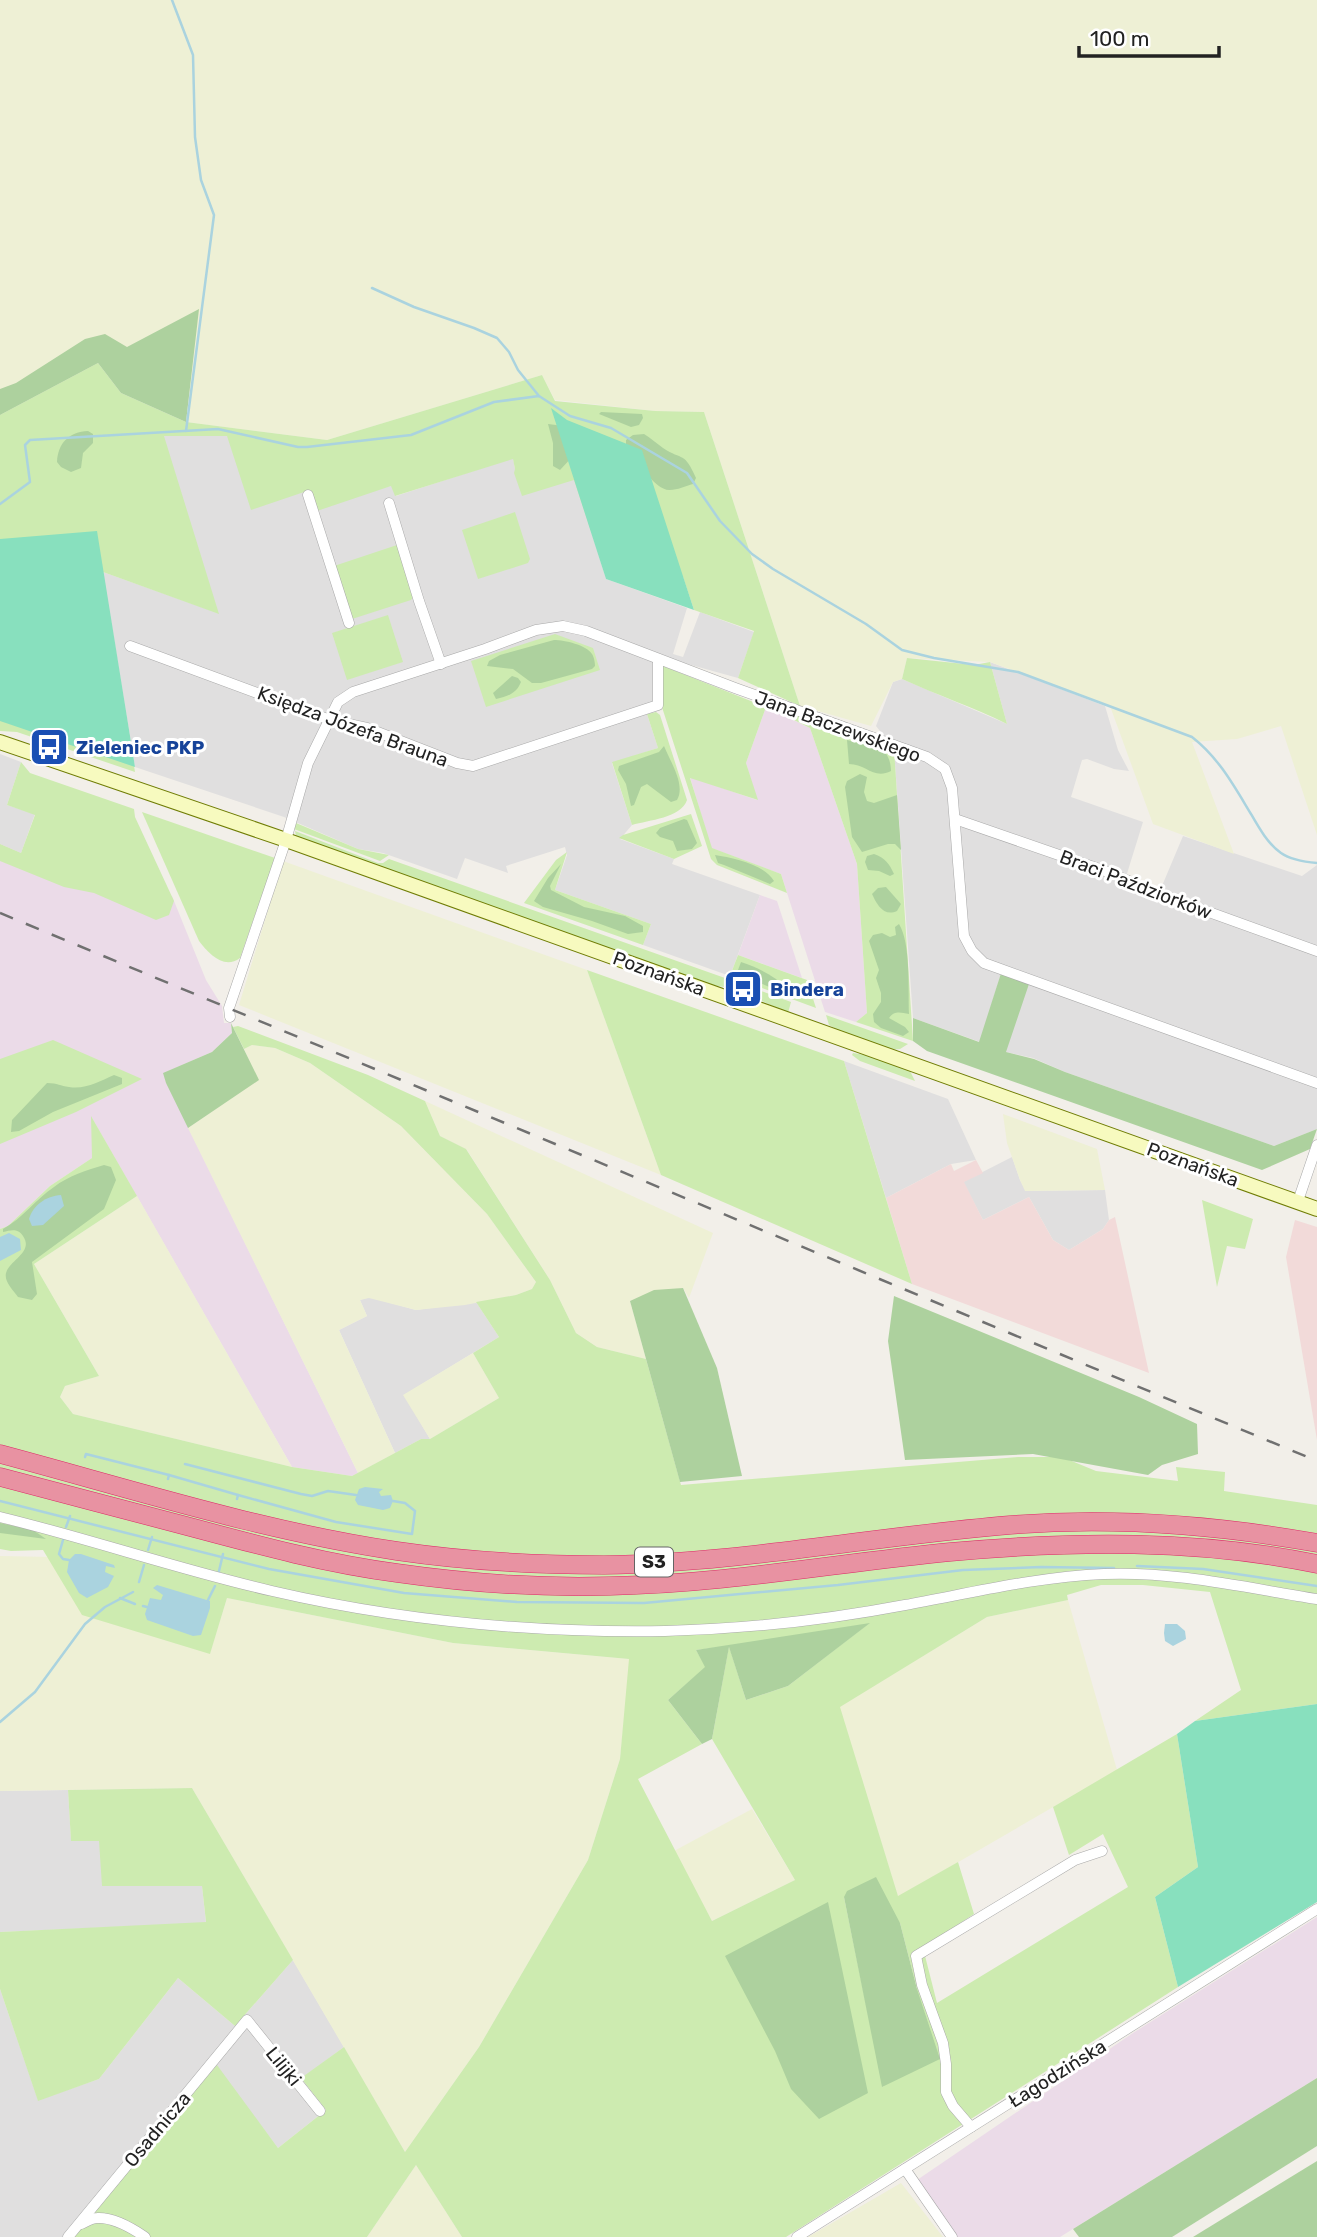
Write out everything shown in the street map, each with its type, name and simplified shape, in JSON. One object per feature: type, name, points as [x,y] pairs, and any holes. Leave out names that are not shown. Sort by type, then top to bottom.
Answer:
[{"type":"highway","name":"S3","points":[[0,1454],[329,1539],[398,1551],[511,1562],[606,1565],[695,1560],[945,1531],[1080,1523],[1203,1527],[1317,1543]]},
{"type":"highway","name":"S3","points":[[0,1477],[283,1551],[394,1573],[504,1584],[661,1584],[948,1552],[1078,1544],[1183,1547],[1317,1564]]},
{"type":"main road","name":"Poznańska","points":[[0,742],[286,839],[1317,1209]]},
{"type":"street","points":[[308,495],[349,623]]},
{"type":"street","points":[[389,503],[441,664]]},
{"type":"street","name":"Jana Baczewskiego","points":[[229,1012],[309,763],[338,702],[353,692],[536,630],[563,626],[586,631],[927,757],[944,769],[952,788],[964,936],[972,951],[984,963],[1317,1083]]},
{"type":"street","name":"Księdza Józefa Brauna","points":[[130,646],[330,720],[367,729],[457,763],[473,766],[658,705],[657,659]]},
{"type":"street","name":"Braci Paździorków","points":[[955,819],[1108,872],[1159,894],[1317,951]]},
{"type":"street","points":[[1297,1201],[1317,1145]]},
{"type":"street","points":[[0,1517],[64,1532],[274,1592],[409,1616],[529,1629],[669,1630],[807,1621],[902,1606],[1020,1582],[1105,1574],[1179,1577],[1317,1599]]},
{"type":"street","points":[[971,2127],[953,2106],[946,2092],[943,2043],[922,1985],[916,1956],[1075,1860],[1102,1851]]},
{"type":"street","name":"Łagodzińska","points":[[797,2237],[1317,1909]]},
{"type":"street","name":"Lilijki","points":[[247,2020],[320,2111]]},
{"type":"street","name":"Osadnicza","points":[[68,2237],[247,2020]]},
{"type":"street","points":[[905,2169],[952,2237]]},
{"type":"street","points":[[77,2226],[96,2218],[130,2227],[145,2237]]},
{"type":"shaded area","points":[[163,436],[227,436],[310,490],[392,486],[396,496],[513,458],[515,469],[575,479],[606,579],[687,608],[673,654],[683,657],[700,612],[754,632],[738,678],[666,658],[661,673],[662,710],[647,714],[658,748],[612,763],[632,825],[620,839],[674,859],[672,864],[760,895],[730,976],[643,945],[651,924],[555,890],[567,855],[565,847],[506,866],[508,873],[465,858],[457,879],[383,853],[358,849],[284,817],[135,767],[103,572],[218,613]]},
{"type":"shaded area","points":[[990,662],[1105,706],[1118,750],[1129,771],[1114,769],[1087,759],[1082,760],[1071,797],[1143,822],[1125,880],[1159,893],[1183,836],[1302,876],[1317,865],[1317,1129],[1274,1146],[1065,1072],[1033,1058],[1006,1052],[1003,967],[980,1042],[913,1018],[894,749],[876,726],[893,682],[902,679],[1007,724]]},
{"type":"shaded area","points":[[766,707],[810,728],[857,864],[867,1013],[856,1022],[825,1012],[781,874],[711,848],[690,777],[757,800],[746,763]]},
{"type":"shaded area","points":[[0,754],[21,762],[7,805],[35,814],[21,853],[0,844]]},
{"type":"shaded area","points":[[0,844],[21,853],[172,896],[206,980],[222,1006],[224,1023],[231,1023],[232,1033],[212,1052],[164,1073],[166,1082],[358,1473],[352,1476],[292,1467],[92,1118],[92,1158],[50,1186],[8,1226],[0,1229]]},
{"type":"shaded area","points":[[760,895],[777,901],[802,978],[738,955]]},
{"type":"shaded area","points":[[844,1061],[948,1099],[976,1160],[951,1164],[886,1198]]},
{"type":"shaded area","points":[[1012,1157],[1026,1191],[1105,1190],[1109,1220],[1103,1229],[1069,1250],[1053,1240],[1029,1197],[983,1220],[963,1182]]},
{"type":"shaded area","points":[[976,1160],[983,1173],[964,1182],[983,1220],[1029,1197],[1053,1240],[1069,1250],[1103,1229],[1109,1220],[1115,1217],[1149,1373],[912,1284],[886,1198],[951,1164],[954,1171]]},
{"type":"shaded area","points":[[1295,1220],[1317,1227],[1317,1440],[1286,1257]]},
{"type":"shaded area","points":[[369,1297],[416,1310],[476,1302],[499,1337],[404,1395],[430,1439],[421,1439],[395,1453],[339,1330],[367,1316],[360,1300]]},
{"type":"shaded area","points":[[68,1790],[71,1840],[99,1841],[202,1886],[206,1923],[0,1932],[0,1791]]},
{"type":"shaded area","points":[[1317,1917],[1317,2078],[1060,2237],[956,2237],[917,2180],[1133,2033]]},
{"type":"shaded area","points":[[293,1960],[344,2047],[302,2078],[326,2110],[278,2148],[216,2066],[68,2237],[0,2237],[0,1989],[38,2100],[99,2079],[178,1978],[235,2026]]},
{"type":"green space","points":[[0,0],[1317,0],[1317,835],[1281,726],[1237,739],[1192,742],[1234,854],[1153,824],[1110,706],[990,662],[907,658],[902,679],[893,682],[871,726],[800,706],[704,412],[655,411],[555,400],[542,375],[327,440],[186,422],[198,310],[0,415]]},
{"type":"green space","points":[[199,309],[186,422],[121,393],[98,363],[0,415],[0,389],[16,383],[85,339],[105,334],[127,347]]},
{"type":"green space","points":[[98,363],[121,393],[186,422],[327,440],[542,375],[555,401],[655,411],[704,412],[800,706],[738,678],[754,631],[694,610],[683,577],[591,531],[574,480],[522,496],[514,473],[513,459],[395,496],[391,486],[317,511],[310,490],[251,510],[227,436],[164,436],[219,614],[103,572],[135,772],[17,732],[0,731],[0,415]]},
{"type":"green space","points":[[551,408],[567,420],[642,450],[694,610],[606,579]]},
{"type":"green space","points":[[599,414],[642,414],[643,418],[639,425],[631,427]]},
{"type":"green space","points":[[548,424],[564,426],[573,456],[560,470],[553,466],[553,443]]},
{"type":"green space","points":[[88,431],[93,434],[93,443],[83,453],[81,468],[71,472],[61,467],[57,462],[62,444],[70,436]]},
{"type":"green space","points":[[644,434],[686,460],[696,478],[693,484],[670,490],[664,489],[652,479],[626,446],[626,440],[633,435]]},
{"type":"green space","points":[[515,512],[530,559],[528,563],[478,579],[462,530]]},
{"type":"green space","points":[[97,531],[135,767],[0,721],[0,539]]},
{"type":"green space","points":[[397,545],[413,597],[411,600],[352,619],[334,566]]},
{"type":"green space","points":[[388,615],[403,662],[347,680],[332,633]]},
{"type":"green space","points":[[555,634],[593,648],[600,670],[486,707],[471,661]]},
{"type":"green space","points":[[554,640],[585,648],[593,655],[595,666],[541,683],[532,683],[513,669],[487,666],[489,661],[500,655]]},
{"type":"green space","points":[[907,658],[974,665],[990,662],[1007,724],[902,679]]},
{"type":"green space","points":[[663,666],[766,707],[746,763],[758,800],[690,778],[712,848],[781,874],[787,893],[717,865],[711,859],[660,701]]},
{"type":"green space","points":[[512,676],[521,682],[517,689],[496,699],[493,693]]},
{"type":"green space","points":[[656,712],[660,715],[687,800],[684,806],[671,815],[632,825],[612,762],[658,748],[647,714]]},
{"type":"green space","points":[[800,715],[894,748],[913,1041],[856,1022],[867,1013],[857,864],[810,728],[786,716]]},
{"type":"green space","points":[[847,740],[883,750],[890,762],[891,771],[880,774],[849,764]]},
{"type":"green space","points":[[664,746],[680,787],[677,800],[671,802],[647,784],[641,787],[634,805],[631,806],[626,784],[618,770],[619,766],[659,752]]},
{"type":"green space","points":[[21,762],[30,773],[134,809],[135,817],[174,901],[169,915],[156,920],[94,893],[64,887],[0,861],[0,844],[21,853],[35,815],[7,805]]},
{"type":"green space","points":[[860,774],[867,777],[864,792],[867,801],[874,803],[897,795],[901,850],[895,844],[888,844],[862,852],[852,837],[845,787],[847,781]]},
{"type":"green space","points":[[142,812],[275,858],[240,958],[228,962],[217,959],[199,941]]},
{"type":"green space","points":[[691,814],[702,846],[674,859],[619,838],[623,835]]},
{"type":"green space","points":[[687,820],[697,843],[692,849],[677,851],[673,841],[656,833],[660,828]]},
{"type":"green space","points":[[296,823],[358,849],[389,855],[380,861],[294,829]]},
{"type":"green space","points":[[295,831],[378,863],[389,859],[725,978],[731,988],[711,985],[300,839]]},
{"type":"green space","points":[[567,852],[555,890],[651,924],[643,945],[524,903],[556,860]]},
{"type":"green space","points":[[874,854],[886,861],[894,874],[890,876],[868,870],[865,862],[867,856]]},
{"type":"green space","points":[[715,855],[756,866],[774,881],[770,884],[718,863]]},
{"type":"green space","points":[[283,861],[587,970],[661,1175],[239,1005]]},
{"type":"green space","points":[[561,864],[550,886],[551,890],[584,907],[625,916],[643,926],[643,932],[628,934],[543,907],[534,901],[548,878]]},
{"type":"green space","points":[[886,887],[901,904],[897,911],[885,911],[872,894],[878,888]]},
{"type":"green space","points":[[899,924],[907,955],[909,1014],[896,1013],[889,1018],[909,1032],[903,1036],[881,1028],[874,1022],[873,1014],[881,1002],[881,993],[876,978],[879,970],[869,941],[873,935],[882,933],[890,937],[896,935],[895,927]]},
{"type":"green space","points":[[738,955],[807,980],[816,1008],[730,976]]},
{"type":"green space","points":[[741,962],[771,976],[786,987],[785,990],[778,991],[740,974],[738,970]]},
{"type":"green space","points":[[1003,967],[1030,981],[1006,1052],[1034,1059],[1274,1146],[1317,1129],[1310,1149],[1262,1170],[927,1051],[913,1041],[913,1018],[979,1042]]},
{"type":"green space","points":[[587,970],[844,1061],[912,1284],[661,1175]]},
{"type":"green space","points":[[761,991],[791,1002],[788,1013],[751,996],[752,993]]},
{"type":"green space","points":[[826,1015],[908,1044],[900,1049],[889,1050],[836,1029],[829,1025]]},
{"type":"green space","points":[[231,1023],[259,1080],[188,1128],[163,1073],[212,1052],[232,1033]]},
{"type":"green space","points":[[238,1026],[368,1075],[425,1101],[440,1136],[466,1149],[550,1280],[576,1333],[597,1347],[646,1359],[681,1485],[1018,1457],[1062,1457],[1096,1471],[1178,1481],[1176,1467],[1225,1472],[1224,1491],[1317,1505],[1317,1704],[1195,1721],[1241,1690],[1210,1592],[1143,1585],[1101,1585],[1067,1595],[1068,1600],[987,1617],[840,1707],[898,1896],[958,1862],[974,1914],[923,1948],[937,2003],[1128,1887],[1103,1834],[1069,1855],[1053,1807],[1177,1734],[1198,1867],[1155,1897],[1178,1987],[786,2237],[462,2237],[416,2165],[367,2237],[68,2237],[217,2065],[278,2148],[326,2110],[301,2078],[344,2047],[405,2152],[479,2047],[588,1860],[620,1759],[629,1659],[453,1643],[227,1598],[210,1654],[82,1615],[43,1550],[0,1549],[0,1229],[8,1226],[50,1186],[92,1158],[91,1116],[137,1196],[34,1264],[99,1376],[65,1386],[60,1397],[73,1414],[292,1467],[352,1476],[421,1439],[430,1439],[499,1398],[473,1353],[499,1337],[476,1302],[516,1295],[532,1289],[536,1282],[487,1214],[401,1126],[310,1063],[275,1048],[252,1045],[244,1049],[233,1027]],"holes":[[[868,1624],[788,1686],[746,1700],[729,1646]],[[729,1646],[712,1739],[795,1880],[712,1921],[638,1779],[702,1744],[668,1700],[706,1667],[696,1650]],[[844,1897],[900,1923],[917,1989],[883,2087]]]},
{"type":"green space","points":[[53,1040],[142,1079],[76,1112],[0,1144],[0,1059]]},
{"type":"green space","points":[[252,1045],[275,1048],[310,1063],[401,1126],[487,1214],[536,1282],[532,1289],[516,1295],[465,1305],[416,1310],[369,1298],[360,1300],[367,1316],[339,1330],[395,1453],[358,1473],[188,1128],[258,1080],[244,1049]]},
{"type":"green space","points":[[853,1053],[878,1057],[909,1069],[915,1081],[860,1061]]},
{"type":"green space","points":[[114,1075],[122,1078],[122,1084],[53,1112],[19,1131],[11,1132],[12,1120],[47,1083],[81,1087]]},
{"type":"green space","points":[[425,1101],[713,1233],[689,1298],[683,1288],[630,1301],[646,1359],[597,1347],[576,1333],[550,1280],[467,1150],[440,1136]]},
{"type":"green space","points":[[1003,1114],[1097,1149],[1105,1190],[1025,1191],[1007,1143]]},
{"type":"green space","points":[[104,1165],[111,1167],[116,1180],[104,1209],[32,1262],[37,1294],[32,1300],[18,1297],[8,1283],[6,1273],[24,1251],[26,1242],[19,1232],[3,1232],[3,1229],[59,1183]]},
{"type":"green space","points":[[137,1196],[292,1467],[73,1414],[60,1397],[65,1386],[99,1376],[34,1264]]},
{"type":"green space","points":[[1202,1200],[1253,1219],[1245,1249],[1227,1246],[1217,1287]]},
{"type":"green space","points":[[683,1288],[717,1368],[742,1476],[680,1482],[630,1301],[654,1290]]},
{"type":"green space","points":[[894,1296],[1139,1397],[1197,1424],[1198,1454],[1162,1465],[1148,1475],[1033,1454],[905,1460],[888,1341]]},
{"type":"green space","points":[[473,1353],[499,1398],[430,1439],[403,1395]]},
{"type":"green space","points":[[0,1523],[33,1530],[46,1539],[0,1533]]},
{"type":"green space","points":[[0,1556],[53,1557],[210,1653],[227,1598],[453,1643],[630,1659],[620,1759],[588,1860],[479,2047],[405,2152],[192,1788],[0,1791]]},
{"type":"green space","points":[[1068,1600],[1117,1770],[898,1897],[839,1707],[987,1617]]},
{"type":"green space","points":[[870,1623],[788,1686],[746,1700],[729,1647],[712,1739],[702,1744],[668,1700],[705,1667],[696,1650]]},
{"type":"green space","points":[[1317,1704],[1317,1902],[1178,1987],[1155,1897],[1198,1867],[1177,1734],[1195,1721]]},
{"type":"green space","points":[[192,1788],[293,1960],[235,2026],[178,1978],[99,2079],[38,2101],[0,1989],[0,1932],[206,1922],[202,1886],[102,1886],[99,1841],[71,1841],[68,1790]]},
{"type":"green space","points":[[752,1809],[795,1880],[712,1921],[674,1851]]},
{"type":"green space","points":[[876,1877],[900,1923],[917,1989],[940,2059],[882,2087],[844,1897],[847,1891]]},
{"type":"green space","points":[[828,1902],[868,2093],[819,2119],[791,2089],[775,2051],[725,1956]]},
{"type":"green space","points":[[1317,2078],[1317,2146],[1172,2237],[1079,2237],[1073,2229]]},
{"type":"green space","points":[[1317,2161],[1317,2237],[1193,2237]]},
{"type":"green space","points":[[416,2165],[462,2237],[367,2237]]},
{"type":"green space","points":[[901,2183],[943,2237],[808,2237]]},
{"type":"water","points":[[61,1195],[64,1206],[43,1225],[32,1226],[29,1219],[37,1206],[45,1199]]},
{"type":"water","points":[[9,1233],[20,1239],[21,1250],[0,1261],[0,1237]]},
{"type":"water","points":[[359,1489],[383,1489],[379,1492],[381,1496],[391,1495],[393,1501],[390,1508],[383,1510],[358,1505],[355,1500]]},
{"type":"water","points":[[75,1554],[114,1565],[115,1568],[106,1566],[105,1572],[114,1576],[108,1587],[87,1598],[79,1593],[67,1572],[69,1560]]},
{"type":"water","points":[[157,1585],[210,1601],[201,1635],[193,1636],[147,1620],[145,1614],[150,1598],[161,1600],[163,1595],[153,1588]]},
{"type":"water","points":[[1165,1624],[1177,1624],[1185,1631],[1186,1639],[1173,1646],[1165,1641]]},
{"type":"waterway","points":[[172,0],[193,55],[195,137],[201,180],[214,215],[186,431]]},
{"type":"waterway","points":[[372,288],[497,338],[539,396]]},
{"type":"waterway","points":[[0,504],[30,482],[25,445],[30,440],[218,429],[307,447],[411,435],[494,402],[539,396],[570,416],[611,428],[687,473],[720,521],[752,554],[866,624],[902,650],[1018,672],[1192,737],[1225,773],[1272,845],[1289,857],[1317,863]]},
{"type":"waterway","points":[[85,1457],[86,1454],[169,1475],[168,1479]]},
{"type":"waterway","points":[[185,1464],[312,1496],[328,1491],[356,1495]]},
{"type":"waterway","points":[[169,1475],[238,1495],[237,1499]]},
{"type":"waterway","points":[[238,1495],[336,1522],[412,1534],[415,1511],[405,1503],[393,1501]]},
{"type":"waterway","points":[[0,1501],[269,1569],[404,1593],[517,1602],[644,1603],[963,1570],[1114,1568]]},
{"type":"waterway","points":[[66,1527],[70,1516]]},
{"type":"waterway","points":[[148,1550],[152,1537]]},
{"type":"waterway","points":[[63,1540],[59,1554],[63,1559],[69,1560]]},
{"type":"waterway","points":[[219,1571],[223,1554]]},
{"type":"waterway","points":[[139,1582],[144,1565]]},
{"type":"waterway","points":[[1137,1566],[1203,1569],[1317,1586]]},
{"type":"waterway","points":[[208,1600],[215,1586]]},
{"type":"waterway","points":[[0,1722],[35,1692],[85,1624],[105,1607],[133,1592]]},
{"type":"waterway","points":[[120,1598],[135,1604]]},
{"type":"waterway","points":[[143,1606],[147,1607]]},
{"type":"railway","points":[[0,913],[1317,1461]]},
{"type":"place","name":"Zieleniec PKP","points":[[49,747]]},
{"type":"place","name":"Bindera","points":[[743,989]]}]
